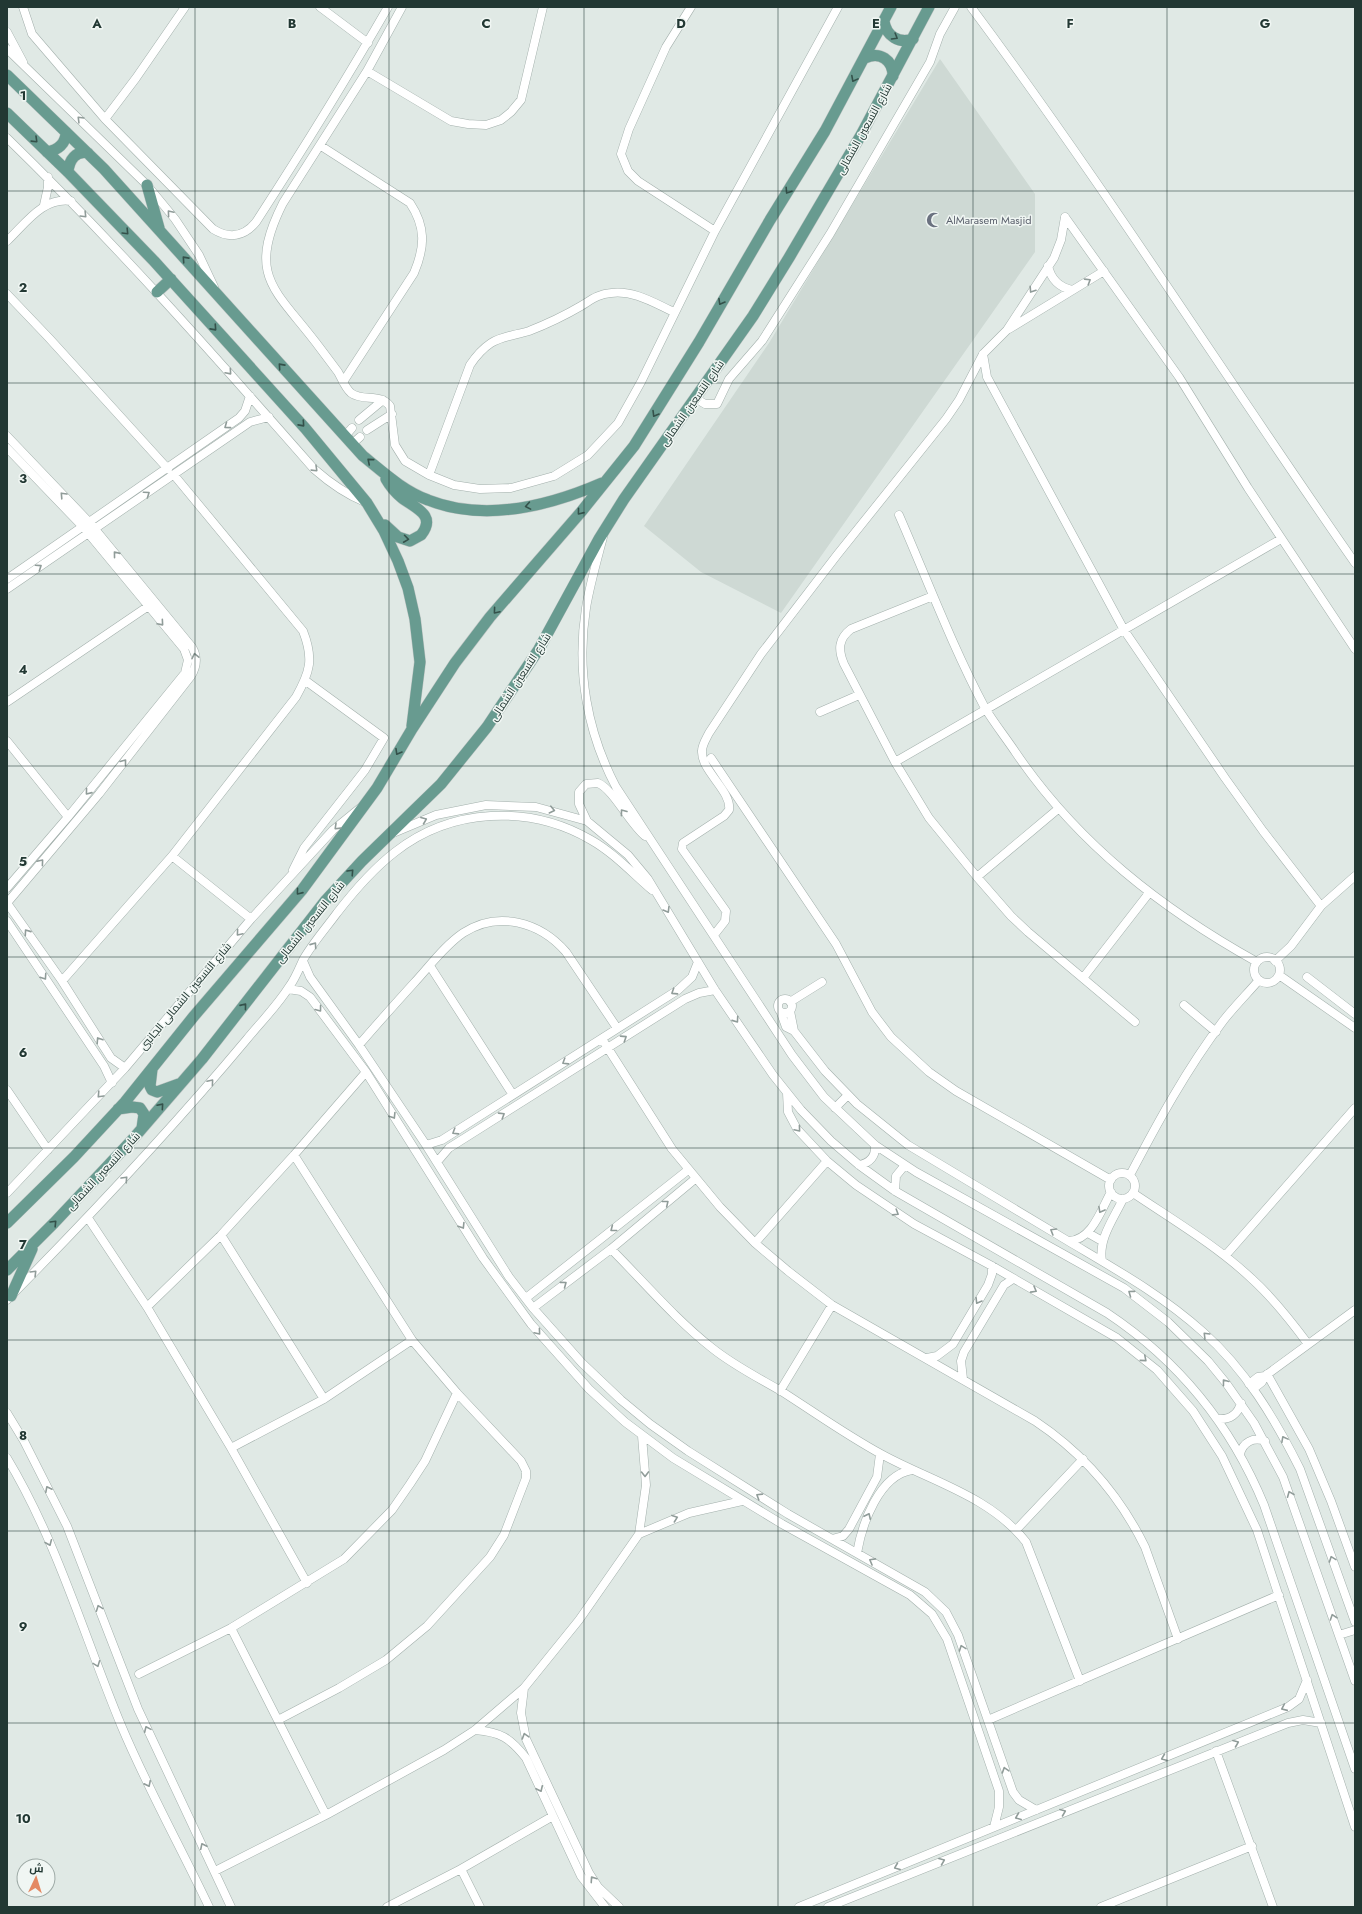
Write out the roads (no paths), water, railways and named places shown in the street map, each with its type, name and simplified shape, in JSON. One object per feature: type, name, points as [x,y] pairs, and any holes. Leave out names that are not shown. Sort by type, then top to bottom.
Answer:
[{"type":"main road","name":"شارع التسعين الشمالى","points":[[7,1223],[74,1157],[118,1109],[194,1016],[302,890],[367,802],[439,685],[476,635],[634,446],[655,415],[766,225],[825,131],[891,7]]},
{"type":"main road","name":"شارع التسعين الشمالى","points":[[7,1270],[35,1243],[142,1129],[250,999],[326,900],[362,861],[441,784],[487,728],[539,649],[606,526],[632,486],[765,296],[826,196],[894,76],[929,7]]},
{"type":"main road","points":[[884,21],[886,30],[892,36],[905,41],[914,39]]},
{"type":"main road","points":[[865,58],[873,55],[885,58],[891,64],[894,76]]},
{"type":"main road","points":[[7,75],[88,153],[218,295],[352,436],[382,472],[394,491],[423,512],[426,520],[426,528],[418,538],[405,540],[398,537],[376,516]]},
{"type":"main road","points":[[7,112],[68,172],[171,279],[305,428],[376,516],[392,546],[408,588],[419,640],[420,662],[412,729]]},
{"type":"main road","points":[[47,152],[57,150],[62,146],[66,132]]},
{"type":"main road","points":[[68,172],[70,163],[76,155],[82,152],[88,153]]},
{"type":"main road","points":[[147,185],[160,230]]},
{"type":"main road","points":[[157,292],[171,279]]},
{"type":"main road","points":[[382,472],[401,486],[428,500],[458,508],[486,511],[549,502],[605,482]]},
{"type":"main road","points":[[152,1068],[150,1086],[152,1090],[157,1092],[180,1084]]},
{"type":"main road","points":[[118,1109],[132,1107],[140,1108],[144,1114],[142,1129]]},
{"type":"main road","points":[[9,1298],[35,1243]]},
{"type":"street","points":[[23,7],[32,34],[105,119],[213,229],[227,236],[235,236],[247,231],[256,222],[368,43],[388,7]]},
{"type":"street","points":[[105,119],[136,78],[185,7]]},
{"type":"street","points":[[320,7],[368,43]]},
{"type":"street","points":[[402,7],[367,70],[321,146],[283,203],[273,223],[267,243],[266,260],[269,278],[278,296],[319,347],[344,382],[347,389],[354,395],[383,400],[390,406],[395,445],[405,461],[429,475],[454,485],[474,488],[511,488],[554,476],[588,455],[618,423],[641,382],[715,231],[838,7]]},
{"type":"street","points":[[367,70],[451,121],[486,125],[501,120],[511,112],[521,100],[543,7]]},
{"type":"street","points":[[691,7],[666,47],[629,128],[621,154],[628,171],[638,181],[715,231]]},
{"type":"street","points":[[695,398],[709,405],[720,402],[730,379],[762,341],[830,234],[921,78],[955,7]]},
{"type":"street","points":[[972,7],[1027,82],[1265,434],[1355,563]]},
{"type":"street","points":[[7,32],[24,65]]},
{"type":"street","points":[[7,49],[147,185],[175,219],[199,255],[218,295]]},
{"type":"street","points":[[7,138],[48,177],[157,292],[314,469],[330,484],[349,496],[367,503]]},
{"type":"street","points":[[321,146],[410,203],[419,216],[423,236],[421,257],[414,273],[344,382]]},
{"type":"street","points":[[44,205],[48,187],[48,177]]},
{"type":"street","points":[[7,241],[44,205],[53,201],[71,201]]},
{"type":"street","points":[[714,935],[725,921],[726,911],[682,846],[724,816],[729,810],[728,801],[703,759],[702,751],[704,744],[760,654],[837,555],[946,420],[959,400],[983,354],[1007,330],[1058,249],[1065,217],[1179,377],[1281,539],[1355,649]]},
{"type":"street","points":[[1048,266],[1055,281],[1062,287],[1072,290]]},
{"type":"street","points":[[1007,330],[1104,271]]},
{"type":"street","points":[[429,475],[470,365],[490,344],[555,320],[595,296],[603,294],[619,292],[636,295],[674,312]]},
{"type":"street","points":[[7,294],[171,472],[303,631],[309,648],[310,665],[306,680],[296,697],[172,856],[62,981]]},
{"type":"street","points":[[983,354],[987,377],[1124,630],[1224,778],[1321,906]]},
{"type":"street","points":[[171,472],[239,418],[245,412],[250,396]]},
{"type":"street","points":[[360,420],[383,400]]},
{"type":"street","points":[[367,430],[392,414]]},
{"type":"street","points":[[7,589],[89,529],[171,472],[250,422],[269,417]]},
{"type":"street","points":[[7,436],[192,647],[196,658],[196,667],[191,676],[99,794],[7,903],[62,981],[111,1058],[125,1068]]},
{"type":"street","points":[[7,448],[89,529],[147,607],[184,649],[188,660],[188,667],[185,673],[68,817],[7,888]]},
{"type":"street","points":[[899,515],[933,596],[986,708],[1022,761],[1058,809],[1118,867],[1149,893],[1210,936],[1257,962],[1268,958],[1275,961],[1279,967],[1279,975],[1270,983],[1259,980],[1254,970],[1257,962]]},
{"type":"street","points":[[606,526],[586,609],[584,664],[586,700],[596,743],[609,773],[650,839],[802,1070],[835,1108],[875,1145],[905,1165],[1100,1273],[1158,1313],[1208,1361],[1241,1403],[1265,1441],[1291,1496],[1355,1681]]},
{"type":"street","points":[[7,579],[89,529]]},
{"type":"street","points":[[895,762],[986,708],[1281,539]]},
{"type":"street","points":[[933,596],[851,629],[845,634],[839,648],[841,656],[859,695],[895,762],[929,818],[977,877],[1011,916],[1135,1022]]},
{"type":"street","points":[[7,702],[147,607]]},
{"type":"street","points":[[292,875],[304,848],[360,776],[384,738],[306,680]]},
{"type":"street","points":[[820,712],[859,695]]},
{"type":"street","points":[[7,741],[68,817]]},
{"type":"street","points":[[711,758],[836,944],[862,994],[891,1037],[929,1072],[956,1092],[1111,1180]]},
{"type":"street","points":[[587,821],[579,804],[579,792],[586,784],[598,783],[605,787],[635,827],[650,839]]},
{"type":"street","name":"شارع التسعين الشمالى الجانبى","points":[[7,1193],[112,1083],[250,919],[333,830],[367,802]]},
{"type":"street","points":[[388,835],[436,815],[453,810],[486,805],[536,807],[564,813],[587,821],[628,855],[648,879],[715,990],[787,1093],[816,1126],[859,1165],[895,1191],[1124,1324],[1169,1362],[1196,1390],[1218,1420],[1240,1454],[1264,1505],[1355,1769]]},
{"type":"street","points":[[977,877],[1058,809]]},
{"type":"street","points":[[9,1298],[88,1218],[186,1112],[288,989],[303,961],[336,914],[382,862],[416,838],[441,826],[464,819],[481,816],[510,815],[539,819],[567,828],[605,849],[657,894]]},
{"type":"street","points":[[172,856],[250,919]]},
{"type":"street","points":[[1275,961],[1291,946],[1321,906],[1355,876]]},
{"type":"street","points":[[1083,978],[1149,893]]},
{"type":"street","points":[[7,921],[104,1066],[112,1083]]},
{"type":"street","points":[[359,1045],[449,945],[472,928],[494,922],[510,921],[527,924],[543,931],[556,941],[566,952],[617,1028]]},
{"type":"street","points":[[303,961],[310,977],[359,1045],[426,1145],[492,1251],[533,1308],[599,1379],[650,1424],[688,1452],[788,1514],[925,1592],[946,1612],[958,1635],[1010,1787],[1019,1800],[1036,1810]]},
{"type":"street","points":[[426,1145],[442,1140],[686,984],[696,970],[698,962]]},
{"type":"street","points":[[430,966],[512,1095]]},
{"type":"street","points":[[1279,975],[1355,1028]]},
{"type":"street","points":[[1306,977],[1355,1014]]},
{"type":"street","points":[[1130,1175],[1158,1122],[1189,1070],[1216,1032],[1259,980]]},
{"type":"street","points":[[822,982],[790,1002],[786,1000],[780,1001],[778,1006],[786,1027],[794,1031],[825,1071],[848,1095],[873,1118],[908,1145],[1157,1294],[1204,1332],[1251,1387],[1281,1433],[1300,1469],[1353,1608],[1355,1622]]},
{"type":"street","points":[[288,989],[301,991],[310,997],[366,1072],[483,1258],[534,1328],[589,1389],[642,1436],[673,1458],[742,1501],[910,1595],[926,1606],[937,1619],[947,1639],[999,1790],[999,1807],[994,1827]]},
{"type":"street","points":[[437,1162],[449,1148],[685,999],[699,993],[715,990]]},
{"type":"street","points":[[790,1002],[792,1007],[790,1011],[794,1031]]},
{"type":"street","points":[[1184,1005],[1216,1032]]},
{"type":"street","points":[[768,1018],[780,1012],[786,1013],[790,1011]]},
{"type":"street","points":[[602,1039],[650,1117],[688,1170],[755,1243],[832,1305],[1035,1421],[1060,1438],[1083,1459],[1114,1494],[1138,1533],[1145,1547],[1178,1639]]},
{"type":"street","points":[[147,1307],[221,1235],[294,1155],[366,1072]]},
{"type":"street","points":[[7,1090],[48,1150]]},
{"type":"street","points":[[787,1093],[788,1112],[793,1124],[828,1161],[893,1211],[1117,1338],[1156,1370],[1181,1396],[1203,1425],[1222,1456],[1257,1530],[1290,1626],[1355,1827]]},
{"type":"street","points":[[835,1108],[848,1095]]},
{"type":"street","points":[[1225,1256],[1355,1108]]},
{"type":"street","points":[[859,1165],[867,1163],[873,1157],[875,1145]]},
{"type":"street","points":[[278,1720],[339,1688],[386,1660],[427,1626],[490,1557],[504,1535],[524,1485],[526,1471],[521,1461],[457,1393],[412,1340],[294,1155]]},
{"type":"street","points":[[755,1243],[828,1161]]},
{"type":"street","points":[[895,1191],[896,1176],[905,1165]]},
{"type":"street","points":[[526,1298],[688,1170]]},
{"type":"street","points":[[1102,1261],[1100,1251],[1102,1241],[1123,1199],[1133,1193],[1135,1182],[1130,1175],[1118,1174],[1111,1180],[1111,1192],[1116,1197],[1123,1199]]},
{"type":"street","points":[[533,1308],[611,1249],[695,1179]]},
{"type":"street","points":[[1069,1241],[1078,1240],[1088,1233],[1111,1192]]},
{"type":"street","points":[[1133,1193],[1225,1256],[1253,1279],[1285,1314],[1308,1344]]},
{"type":"street","points":[[1013,1225],[1022,1213]]},
{"type":"street","points":[[88,1218],[147,1307],[231,1448],[307,1583]]},
{"type":"street","points":[[1088,1233],[1102,1241]]},
{"type":"street","points":[[221,1235],[324,1399]]},
{"type":"street","points":[[611,1249],[688,1327],[712,1348],[744,1371],[780,1391],[880,1454],[974,1499],[1017,1530],[1026,1542],[1080,1681]]},
{"type":"street","points":[[927,1358],[937,1356],[953,1344],[988,1285],[992,1274],[992,1266]]},
{"type":"street","points":[[963,1379],[961,1365],[964,1352],[1004,1285],[1013,1279]]},
{"type":"street","points":[[1157,1294],[1158,1313]]},
{"type":"street","points":[[780,1391],[832,1305]]},
{"type":"street","points":[[1251,1387],[1262,1382],[1266,1375],[1355,1310]]},
{"type":"street","points":[[231,1448],[324,1399],[412,1340]]},
{"type":"street","points":[[1266,1375],[1310,1449],[1355,1567]]},
{"type":"street","points":[[589,1389],[599,1379]]},
{"type":"street","points":[[139,1674],[231,1628],[307,1583],[344,1559],[392,1510],[424,1461],[457,1393]]},
{"type":"street","points":[[1218,1420],[1232,1417],[1238,1411],[1241,1403]]},
{"type":"street","points":[[7,1413],[24,1441],[67,1526],[138,1709],[231,1907]]},
{"type":"street","points":[[215,1871],[326,1816],[444,1750],[475,1730],[524,1688],[579,1620],[639,1534],[646,1485],[642,1436]]},
{"type":"street","points":[[1240,1454],[1243,1446],[1249,1441],[1257,1439],[1265,1441]]},
{"type":"street","points":[[832,1539],[843,1536],[849,1530],[877,1477],[880,1454]]},
{"type":"street","points":[[7,1458],[33,1507],[60,1569],[127,1739],[209,1907]]},
{"type":"street","points":[[1017,1530],[1083,1459]]},
{"type":"street","points":[[858,1553],[860,1537],[867,1519],[885,1485],[896,1476],[912,1470]]},
{"type":"street","points":[[639,1534],[689,1512],[742,1501]]},
{"type":"street","points":[[782,1524],[788,1514]]},
{"type":"street","points":[[988,1720],[1279,1595]]},
{"type":"street","points":[[937,1619],[946,1612]]},
{"type":"street","points":[[1290,1626],[1304,1620]]},
{"type":"street","points":[[231,1628],[326,1816]]},
{"type":"street","points":[[1339,1635],[1355,1630]]},
{"type":"street","points":[[799,1907],[1288,1707],[1300,1699],[1307,1680]]},
{"type":"street","points":[[524,1688],[521,1713],[522,1726],[529,1756],[553,1816],[581,1876],[605,1907]]},
{"type":"street","points":[[828,1907],[1216,1751],[1295,1721],[1309,1720],[1321,1722]]},
{"type":"street","points":[[475,1730],[505,1736],[529,1756],[589,1873],[598,1887],[619,1907]]},
{"type":"street","points":[[1216,1751],[1252,1846],[1273,1907]]},
{"type":"street","points":[[999,1790],[1010,1787]]},
{"type":"street","points":[[387,1907],[461,1869],[553,1816]]},
{"type":"street","points":[[1101,1907],[1252,1846]]},
{"type":"street","points":[[461,1869],[480,1907]]},
{"type":"street","points":[[853,1907],[856,1896]]},
{"type":"place","name":"AlMarasem Masjid","points":[[934,220]]}]
